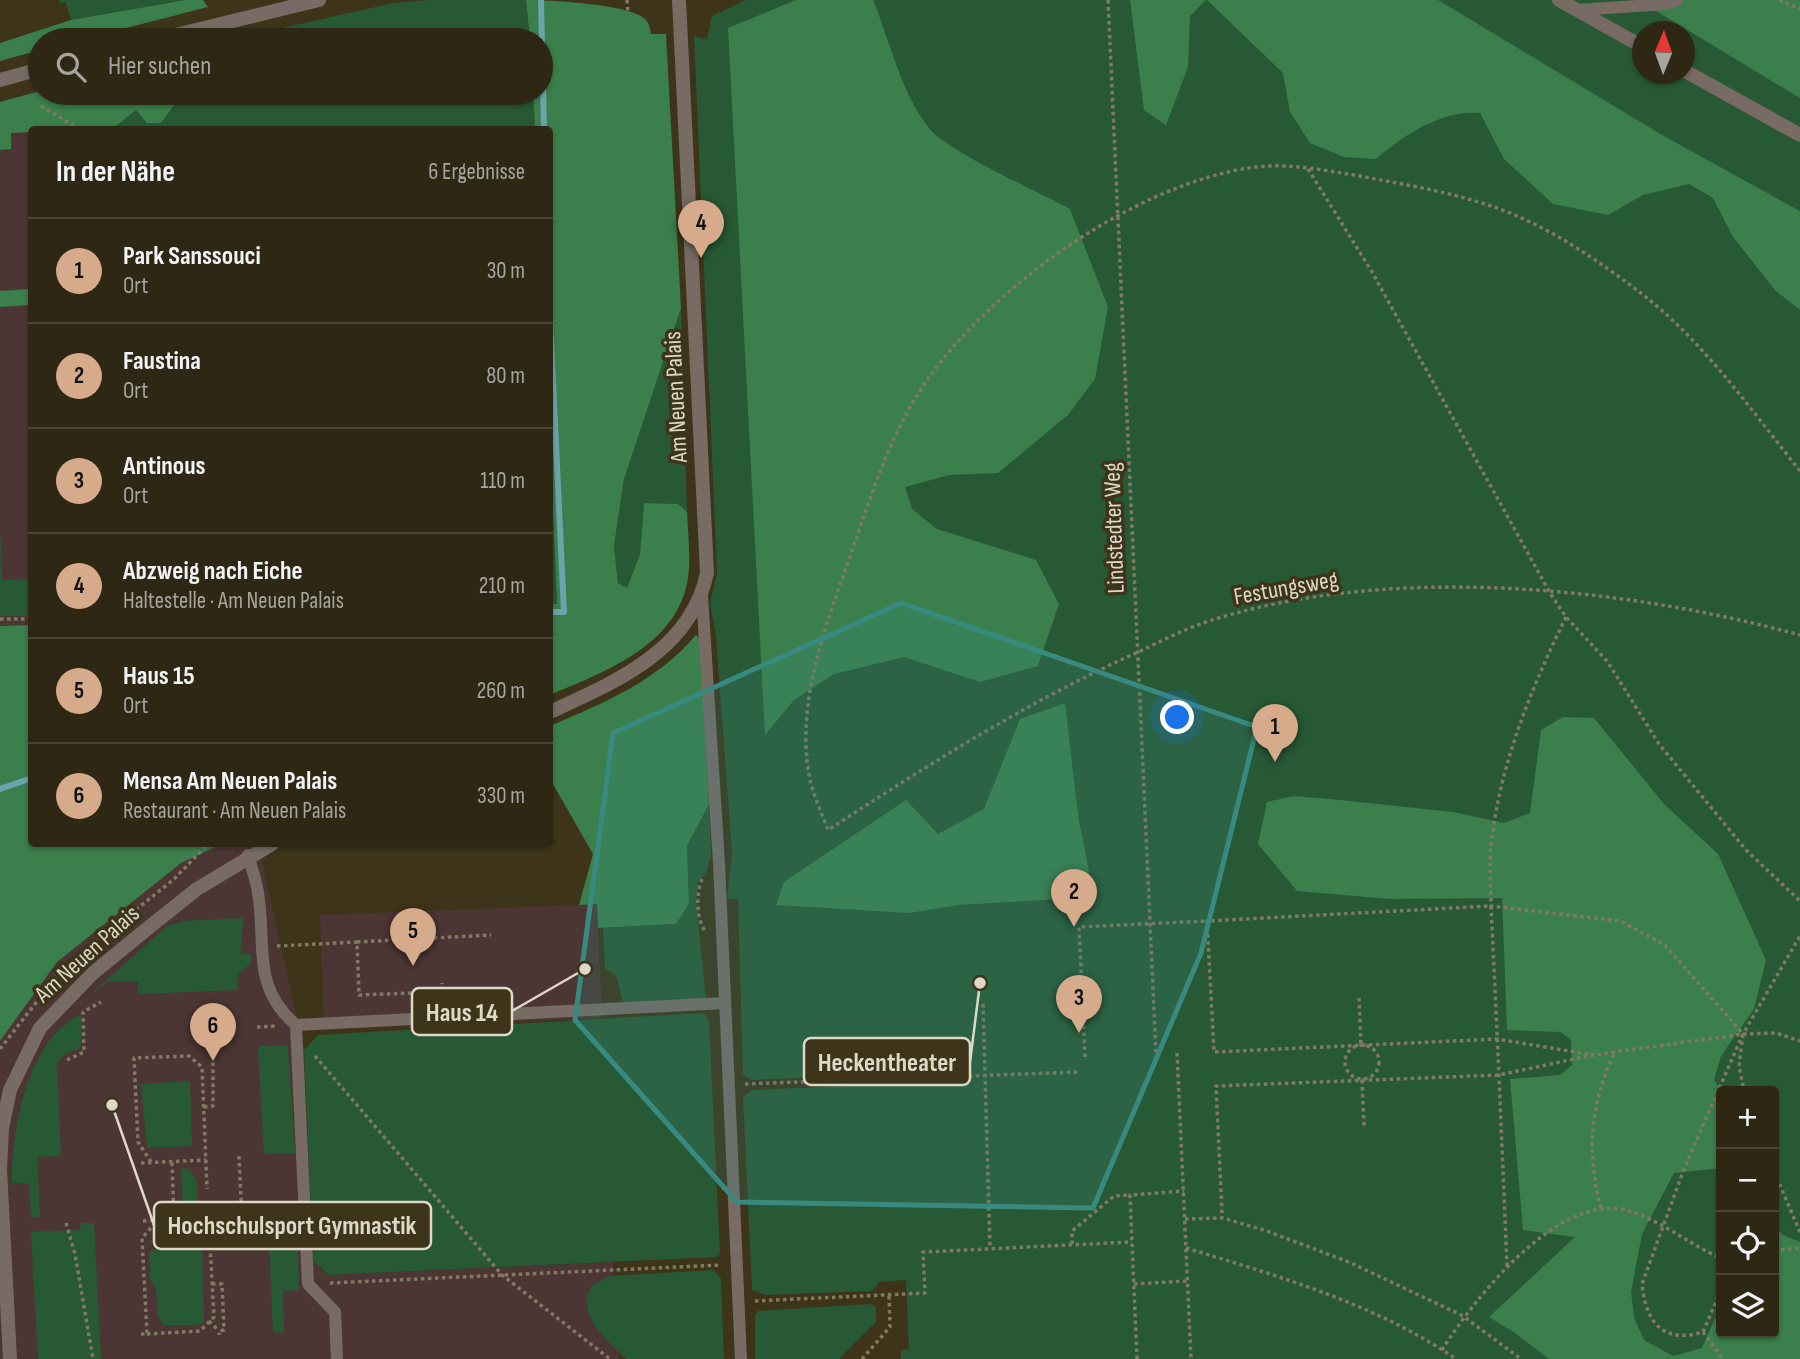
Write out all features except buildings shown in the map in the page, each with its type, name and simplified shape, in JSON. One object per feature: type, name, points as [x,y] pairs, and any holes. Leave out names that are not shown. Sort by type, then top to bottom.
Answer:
[{"type":"street","points":[[204,28],[319,0]]},
{"type":"street","name":"Am Neuen Palais","points":[[553,711],[628,674],[653,656],[677,633],[702,595],[707,573],[679,0]]},
{"type":"street","points":[[1559,0],[1632,41]]},
{"type":"street","points":[[0,80],[28,72]]},
{"type":"street","points":[[1695,77],[1800,135]]},
{"type":"street","name":"Am Neuen Palais","points":[[10,1359],[0,1169],[3,1111],[10,1090],[40,1028],[93,973],[197,889],[248,855],[265,847]]},
{"type":"lane","points":[[1577,10],[1667,4],[1677,0]]},
{"type":"lane","points":[[702,595],[725,1003],[741,1359]]},
{"type":"lane","points":[[248,855],[258,889],[263,970],[271,996],[279,1010],[296,1025],[725,1003]]},
{"type":"lane","points":[[296,1025],[308,1284],[335,1312],[337,1359]]},
{"type":"path","points":[[627,0],[628,12]]},
{"type":"path","name":"Lindstedter Weg","points":[[1108,0],[1156,1054]]},
{"type":"path","points":[[1779,0],[1800,9]]},
{"type":"path","points":[[41,106],[74,126]]},
{"type":"path","points":[[1118,215],[1208,177],[1252,167],[1307,167],[1415,186],[1499,209],[1601,264],[1644,295],[1686,334],[1800,471]]},
{"type":"path","points":[[1307,167],[1372,272],[1550,593],[1566,617],[1606,661],[1659,744],[1746,850],[1800,901]]},
{"type":"path","name":"Festungsweg","points":[[1118,215],[1043,265],[958,343],[927,381],[893,440],[834,603],[814,673],[807,753],[810,779],[828,830],[945,754],[1031,704],[1202,623],[1255,609],[1323,597],[1422,588],[1476,587],[1676,606],[1800,635]]},
{"type":"path","points":[[1507,1266],[1491,849],[1506,773],[1534,684],[1566,617]]},
{"type":"path","points":[[0,620],[28,619]]},
{"type":"path","points":[[1085,1057],[1079,927],[1492,906],[1620,921],[1665,945],[1743,1034],[1740,1066],[1743,1086]]},
{"type":"path","points":[[1208,921],[1214,1052],[1497,1040],[1593,1055]]},
{"type":"path","points":[[261,947],[491,935]]},
{"type":"path","points":[[1703,1332],[1683,1338],[1667,1334],[1650,1317],[1643,1302],[1642,1284],[1662,1225],[1743,1034],[1800,936]]},
{"type":"path","points":[[357,942],[359,995],[442,992],[442,983]]},
{"type":"path","points":[[1359,998],[1361,1045]]},
{"type":"path","points":[[67,1059],[84,1052],[83,1012],[101,1002]]},
{"type":"path","points":[[983,1004],[990,1248]]},
{"type":"path","points":[[257,1027],[296,1025]]},
{"type":"path","points":[[1222,1213],[1216,1086],[1499,1074],[1593,1055],[1743,1034],[1776,1033],[1800,1041]]},
{"type":"path","points":[[1361,1045],[1370,1047],[1379,1062],[1377,1070],[1362,1080],[1348,1071],[1345,1063],[1347,1054],[1361,1045]]},
{"type":"path","points":[[1601,1208],[1593,1174],[1591,1140],[1597,1094],[1615,1052]]},
{"type":"path","points":[[313,1053],[502,1275],[610,1359]]},
{"type":"path","points":[[1177,1053],[1191,1359]]},
{"type":"path","points":[[151,1162],[138,1142],[134,1058],[189,1056],[201,1067],[207,1189]]},
{"type":"path","points":[[201,1067],[212,1061],[213,1106],[204,1107]]},
{"type":"path","points":[[729,1084],[1080,1072]]},
{"type":"path","points":[[1362,1080],[1364,1126]]},
{"type":"path","points":[[239,1156],[242,1219]]},
{"type":"path","points":[[141,1163],[206,1160]]},
{"type":"path","points":[[143,1221],[174,1220],[172,1161]]},
{"type":"path","points":[[1779,1183],[1800,1231]]},
{"type":"path","points":[[1072,1244],[1072,1231],[1114,1196],[1184,1191]]},
{"type":"path","points":[[1130,1195],[1137,1359]]},
{"type":"path","points":[[1442,1350],[1463,1316],[1507,1266],[1569,1219],[1601,1208],[1634,1213],[1662,1225],[1716,1255]]},
{"type":"path","points":[[1185,1219],[1223,1218],[1267,1231],[1351,1263],[1463,1316],[1521,1359]]},
{"type":"path","points":[[147,1334],[142,1238],[158,1220]]},
{"type":"path","points":[[66,1223],[75,1254],[93,1359]]},
{"type":"path","points":[[141,1334],[200,1331],[214,1317],[209,1226]]},
{"type":"path","points":[[739,1301],[925,1293],[923,1252],[1132,1242]]},
{"type":"path","points":[[1186,1248],[1326,1294],[1456,1359]]},
{"type":"path","points":[[1779,1250],[1800,1248]]},
{"type":"path","points":[[308,1284],[737,1265]]},
{"type":"path","points":[[1134,1284],[1187,1281]]},
{"type":"path","points":[[209,1321],[219,1333],[224,1330],[222,1284],[212,1284]]},
{"type":"path","points":[[862,1359],[890,1327],[889,1295]]},
{"type":"path","points":[[1703,1332],[1716,1302]]},
{"type":"path","points":[[1703,1332],[1723,1359]]},
{"type":"highlighted area","points":[[901,603],[1257,727],[1201,953],[1093,1208],[737,1202],[575,1020],[613,733]]},
{"type":"shaded area","points":[[28,94],[28,105],[37,105],[33,126],[28,126],[28,847],[259,847],[304,1050],[313,1262],[329,1275],[613,1262],[619,1359],[0,1359],[0,102]]},
{"type":"shaded area","points":[[597,904],[602,1018],[324,1029],[320,915]]},
{"type":"green space","points":[[59,0],[185,0],[71,20],[66,2],[60,3]]},
{"type":"green space","points":[[185,0],[203,0],[208,7],[126,28],[46,28],[71,20]]},
{"type":"green space","points":[[430,0],[526,0],[529,28],[283,28],[393,3]]},
{"type":"green space","points":[[526,0],[607,6],[637,14],[645,19],[651,34],[666,34],[681,308],[624,479],[614,546],[618,583],[627,588],[640,554],[644,503],[678,504],[687,512],[689,560],[686,588],[678,609],[649,643],[611,668],[553,694],[553,604],[557,604],[553,517],[553,126],[535,126],[534,105],[553,105],[553,28],[529,28]]},
{"type":"green space","points":[[746,0],[1800,0],[1800,1359],[901,1359],[901,1350],[909,1349],[906,1280],[879,1282],[872,1291],[765,1295],[752,1290],[743,1096],[753,1090],[896,1084],[896,1073],[752,1080],[743,1075],[738,899],[727,899],[732,852],[716,637],[710,603],[717,573],[694,36],[707,39],[712,16]]},
{"type":"green space","points":[[796,0],[873,0],[903,83],[929,128],[939,138],[974,160],[1070,209],[1108,307],[1095,379],[1068,415],[998,473],[949,475],[905,487],[912,509],[937,529],[1036,560],[1059,604],[1038,666],[980,682],[904,657],[834,674],[794,700],[765,735],[728,28]]},
{"type":"green space","points":[[1130,0],[1206,0],[1190,16],[1188,67],[1166,125],[1144,110]]},
{"type":"green space","points":[[1207,0],[1438,0],[1662,135],[1800,211],[1800,310],[1775,290],[1733,237],[1713,198],[1689,184],[1643,195],[1608,215],[1553,204],[1504,159],[1480,113],[1452,115],[1425,125],[1376,159],[1344,157],[1310,143],[1290,112],[1283,73]]},
{"type":"green space","points":[[1638,0],[1800,0],[1800,98],[1695,34],[1695,21],[1673,21]]},
{"type":"green space","points":[[28,34],[28,53],[0,61],[0,43]]},
{"type":"green space","points":[[28,94],[28,105],[174,105],[161,123],[147,123],[136,110],[117,126],[28,126],[28,132],[11,133],[11,149],[0,150],[0,102]]},
{"type":"green space","points":[[174,105],[534,105],[535,126],[118,126],[136,110],[161,123]]},
{"type":"green space","points":[[28,289],[28,305],[0,307],[0,291]]},
{"type":"green space","points":[[681,308],[687,512],[678,504],[644,503],[640,554],[627,588],[618,583],[614,546],[624,479]]},
{"type":"green space","points":[[553,517],[557,604],[553,604]]},
{"type":"green space","points":[[0,528],[2,580],[28,579],[28,616],[0,616]]},
{"type":"green space","points":[[28,625],[28,847],[216,847],[181,863],[57,962],[0,1041],[0,626]]},
{"type":"green space","points":[[696,635],[700,639],[709,804],[687,846],[689,904],[676,924],[598,928],[597,904],[579,905],[593,854],[553,784],[553,725],[629,689],[681,651]]},
{"type":"green space","points":[[1065,703],[1078,815],[1094,897],[958,905],[909,913],[776,905],[784,882],[906,800],[938,834],[984,809],[1020,719]]},
{"type":"green space","points":[[1563,717],[1594,718],[1664,804],[1718,854],[1766,960],[1754,1009],[1721,1056],[1714,1080],[1718,1086],[1716,1169],[1674,1173],[1642,1234],[1631,1292],[1634,1318],[1644,1340],[1673,1356],[1702,1348],[1716,1316],[1716,1338],[1779,1338],[1779,1231],[1800,1242],[1800,1359],[1549,1359],[1489,1317],[1575,1237],[1523,1230],[1510,1079],[1560,1075],[1572,1065],[1571,1040],[1561,1032],[1507,1030],[1502,898],[1390,899],[1297,891],[1258,844],[1267,802],[1294,796],[1453,812],[1504,823],[1530,813],[1541,730]]},
{"type":"green space","points":[[709,804],[711,855],[706,873],[698,881],[696,900],[706,1000],[623,1004],[616,975],[605,969],[603,928],[676,924],[689,904],[687,846]]},
{"type":"green space","points":[[243,918],[241,954],[251,954],[251,963],[237,976],[238,990],[138,994],[138,982],[107,982],[91,994],[167,926],[183,921]]},
{"type":"green space","points":[[704,1013],[709,1022],[720,1254],[716,1257],[329,1275],[313,1261],[304,1050],[318,1035]]},
{"type":"green space","points":[[81,1015],[81,1048],[65,1054],[57,1063],[61,1156],[37,1157],[40,1217],[31,1218],[29,1183],[12,1183],[19,1113],[26,1088],[48,1043],[63,1026]]},
{"type":"green space","points":[[288,1045],[295,1153],[264,1154],[258,1049],[260,1046]]},
{"type":"green space","points":[[190,1081],[192,1146],[147,1148],[141,1084]]},
{"type":"green space","points":[[181,1168],[189,1169],[197,1184],[196,1201],[191,1212],[183,1212]]},
{"type":"green space","points":[[297,1216],[299,1290],[283,1291],[284,1333],[273,1332],[268,1218]]},
{"type":"green space","points":[[81,1223],[94,1223],[101,1359],[38,1359],[31,1232],[80,1230]]},
{"type":"green space","points":[[202,1246],[204,1322],[197,1325],[164,1325],[158,1317],[156,1288],[150,1279],[149,1253],[153,1249]]},
{"type":"green space","points":[[714,1270],[721,1279],[724,1359],[626,1359],[599,1331],[589,1314],[587,1295],[592,1285],[610,1276]]},
{"type":"green space","points":[[871,1304],[876,1307],[876,1322],[839,1359],[755,1359],[755,1315],[758,1311]]},
{"type":"waterway","points":[[541,1],[542,28]]},
{"type":"waterway","points":[[543,105],[544,126]]},
{"type":"waterway","points":[[553,382],[564,612],[553,612]]},
{"type":"waterway","points":[[0,789],[28,779]]},
{"type":"place","name":"Abzweig nach Eiche","points":[[701,258]]},
{"type":"place","name":"Park Sanssouci","points":[[1275,762]]},
{"type":"place","name":"Faustina","points":[[1074,927]]},
{"type":"place","name":"Haus 15","points":[[413,966]]},
{"type":"place","name":"Haus 14","points":[[585,969]]},
{"type":"place","name":"Heckentheater","points":[[980,983]]},
{"type":"place","name":"Antinous","points":[[1079,1033]]},
{"type":"place","name":"Mensa Am Neuen Palais","points":[[213,1061]]},
{"type":"place","name":"Hochschulsport Gymnastik","points":[[112,1105]]}]
